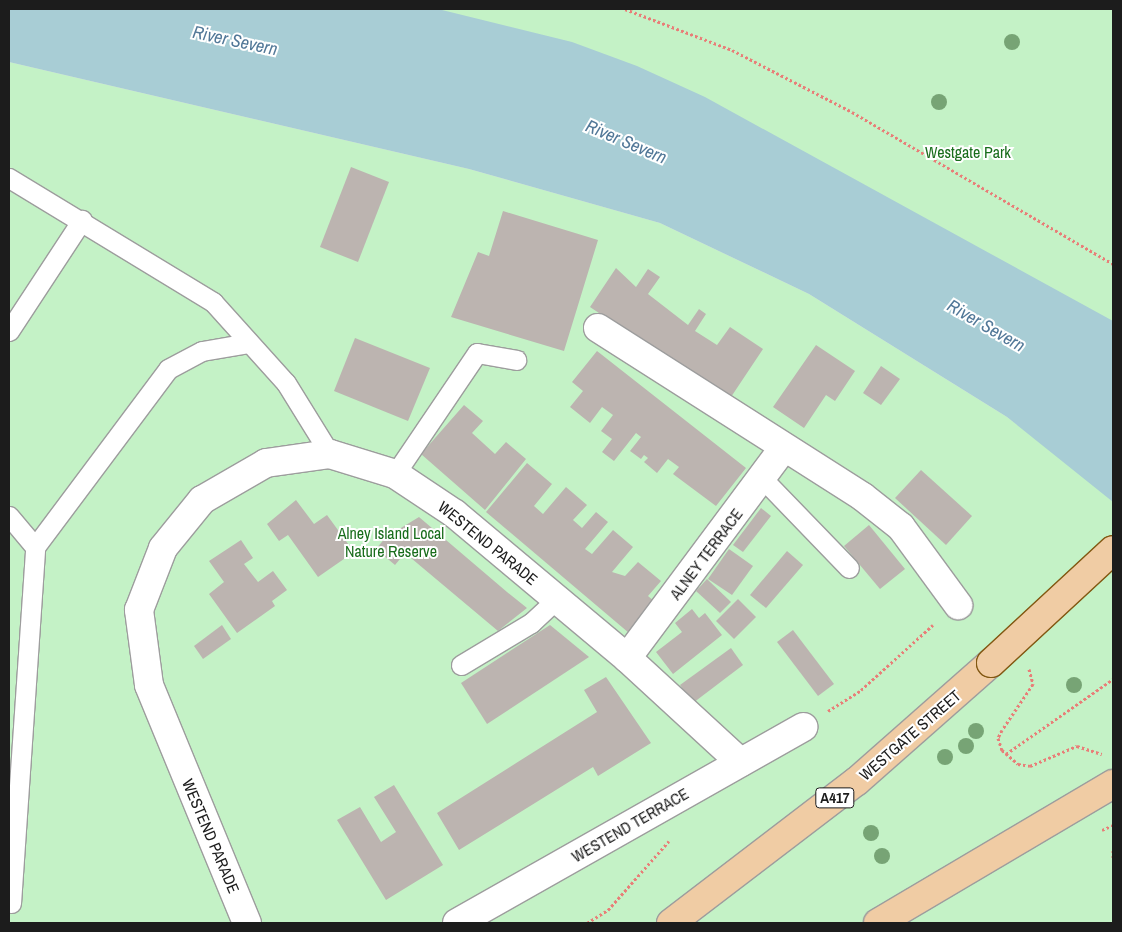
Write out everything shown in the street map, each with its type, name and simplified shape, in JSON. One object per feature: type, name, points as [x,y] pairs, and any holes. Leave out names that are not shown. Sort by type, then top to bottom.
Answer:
[{"type":"main road","name":"WESTGATE STREET","points":[[670,923],[857,781],[991,663],[1113,550]]},
{"type":"main road","points":[[878,923],[1077,805],[1110,773]]},
{"type":"street","points":[[598,328],[784,449],[863,497],[901,527],[958,605]]},
{"type":"street","name":"ALNEY TERRACE","points":[[627,658],[784,449]]},
{"type":"street","name":"WESTEND PARADE","points":[[247,923],[149,684],[140,610],[163,548],[202,500],[266,462],[330,454],[395,474],[455,514],[557,599],[627,658],[740,762]]},
{"type":"street","name":"WESTEND TERRACE","points":[[457,923],[802,727]]},
{"type":"lane","points":[[9,178],[82,220],[213,302],[286,384],[330,454]]},
{"type":"lane","points":[[9,331],[82,220]]},
{"type":"lane","points":[[11,903],[35,547],[168,370],[202,351],[249,342]]},
{"type":"lane","points":[[395,474],[476,353],[516,360]]},
{"type":"lane","points":[[762,478],[850,568]]},
{"type":"lane","points":[[9,516],[35,547]]},
{"type":"lane","points":[[461,665],[532,623],[557,599]]},
{"type":"path","points":[[625,9],[741,54],[852,112],[1113,264]]},
{"type":"path","points":[[802,727],[861,690],[958,605]]},
{"type":"path","points":[[1110,773],[1098,751],[1077,746],[1024,766],[1006,754],[1113,679]]},
{"type":"path","points":[[586,923],[608,910],[674,836]]},
{"type":"path","points":[[1113,850],[1113,860]]},
{"type":"green space","name":"Westgate Park","points":[[122,9],[1113,9],[1113,407],[1089,386]]},
{"type":"green space","name":"Alney Island Local Nature Reserve","points":[[9,62],[469,169],[660,223],[809,294],[1007,417],[1093,482],[1113,502],[1113,923],[9,923]]},
{"type":"water","name":"River Severn","points":[[9,9],[438,9],[572,42],[637,66],[705,97],[1113,321],[1113,502],[1007,417],[809,294],[660,223],[469,169],[9,62]]},
{"type":"building","points":[[351,167],[389,182],[358,262],[320,247]]},
{"type":"building","points":[[503,211],[598,240],[564,351],[451,317],[478,252],[489,256]]},
{"type":"building","points":[[616,268],[636,287],[648,269],[660,277],[648,294],[688,325],[699,309],[706,314],[695,331],[717,345],[730,327],[763,349],[729,400],[590,307]]},
{"type":"building","points":[[355,338],[430,368],[408,421],[334,391]]},
{"type":"building","points":[[816,345],[855,371],[835,401],[826,395],[804,428],[773,407]]},
{"type":"building","points":[[597,351],[746,468],[716,506],[673,474],[679,467],[668,459],[657,473],[644,462],[648,458],[644,455],[641,459],[630,451],[641,437],[636,433],[614,461],[602,452],[612,439],[601,431],[613,415],[602,407],[590,423],[570,407],[583,391],[572,382]]},
{"type":"building","points":[[881,366],[900,379],[881,405],[863,393]]},
{"type":"building","points":[[464,405],[483,421],[472,433],[495,454],[506,442],[526,459],[485,510],[421,454]]},
{"type":"building","points":[[527,463],[552,484],[534,506],[543,514],[566,487],[587,505],[573,520],[582,528],[596,512],[608,522],[585,549],[592,554],[613,530],[633,547],[612,572],[625,576],[638,562],[661,581],[648,596],[655,602],[629,633],[486,512]]},
{"type":"building","points":[[921,470],[972,516],[946,545],[895,498]]},
{"type":"building","points":[[296,500],[314,524],[327,515],[354,552],[318,577],[288,535],[279,541],[267,524]]},
{"type":"building","points":[[761,508],[771,516],[743,552],[733,545]]},
{"type":"building","points":[[419,517],[527,608],[498,631],[405,553],[395,565],[376,549],[386,537]]},
{"type":"building","points":[[869,525],[905,569],[880,589],[844,546]]},
{"type":"building","points":[[241,540],[253,558],[244,564],[258,582],[273,571],[287,590],[272,601],[275,606],[237,633],[209,594],[224,582],[209,561]]},
{"type":"building","points":[[729,549],[753,566],[732,595],[708,579]]},
{"type":"building","points":[[787,551],[803,565],[766,608],[750,595]]},
{"type":"building","points":[[707,579],[731,602],[720,613],[696,591]]},
{"type":"building","points":[[738,599],[756,617],[734,639],[716,621]]},
{"type":"building","points":[[692,609],[699,618],[705,613],[722,635],[673,674],[656,652],[682,632],[675,623]]},
{"type":"building","points":[[222,625],[231,639],[203,659],[194,646]]},
{"type":"building","points":[[550,625],[589,657],[487,724],[461,683]]},
{"type":"building","points":[[793,630],[834,684],[818,696],[777,642]]},
{"type":"building","points":[[731,648],[743,665],[693,703],[680,685]]},
{"type":"building","points":[[606,677],[651,743],[598,776],[593,767],[459,850],[437,813],[597,712],[584,690]]},
{"type":"building","points":[[394,785],[443,865],[386,900],[337,820],[360,807],[381,842],[396,832],[374,797]]}]
